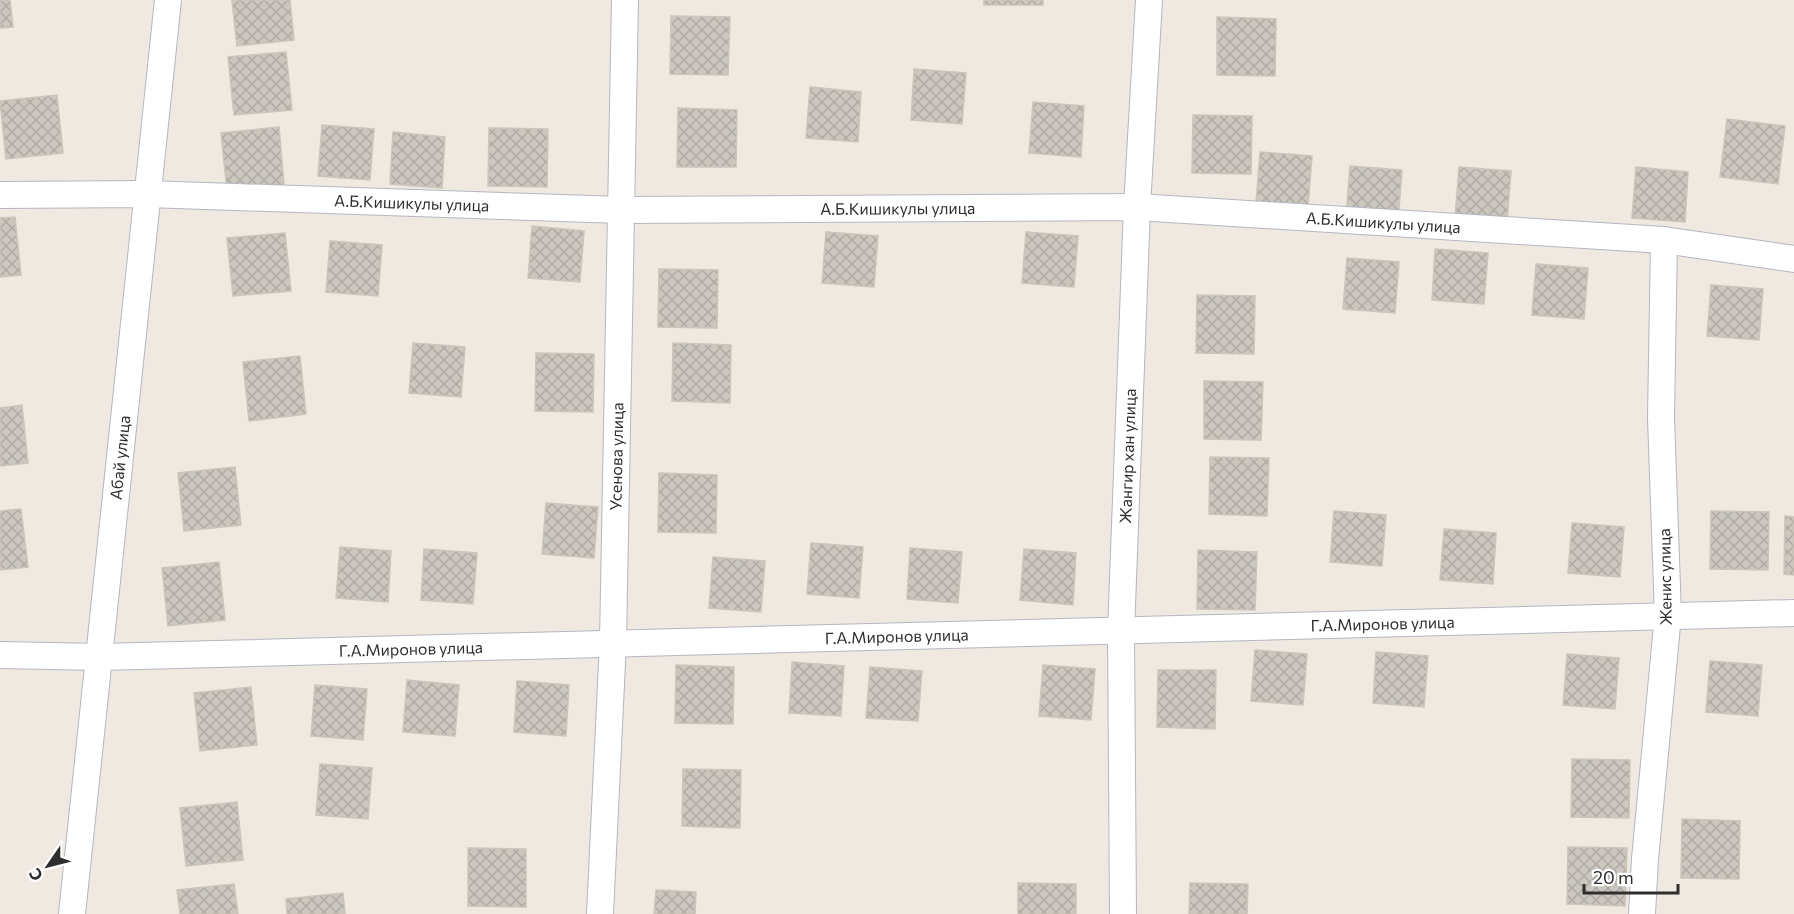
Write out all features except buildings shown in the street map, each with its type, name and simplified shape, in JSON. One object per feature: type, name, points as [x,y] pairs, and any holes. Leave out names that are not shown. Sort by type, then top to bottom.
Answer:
[{"type":"street","name":"Абай улица","points":[[72,914],[168,0]]},
{"type":"street","name":"Усенова улица","points":[[600,914],[614,642],[625,0]]},
{"type":"street","name":"Жангир хан улица","points":[[1123,914],[1120,632],[1137,207],[1149,0]]},
{"type":"street","name":"А.Б.Кишикулы улица","points":[[0,195],[147,194],[621,210],[1137,207],[1664,240],[1794,259]]},
{"type":"street","name":"Женис улица","points":[[1642,914],[1668,615],[1661,418],[1664,240]]},
{"type":"street","name":"Г.А.Миронов улица","points":[[0,656],[99,657],[1794,613]]}]
